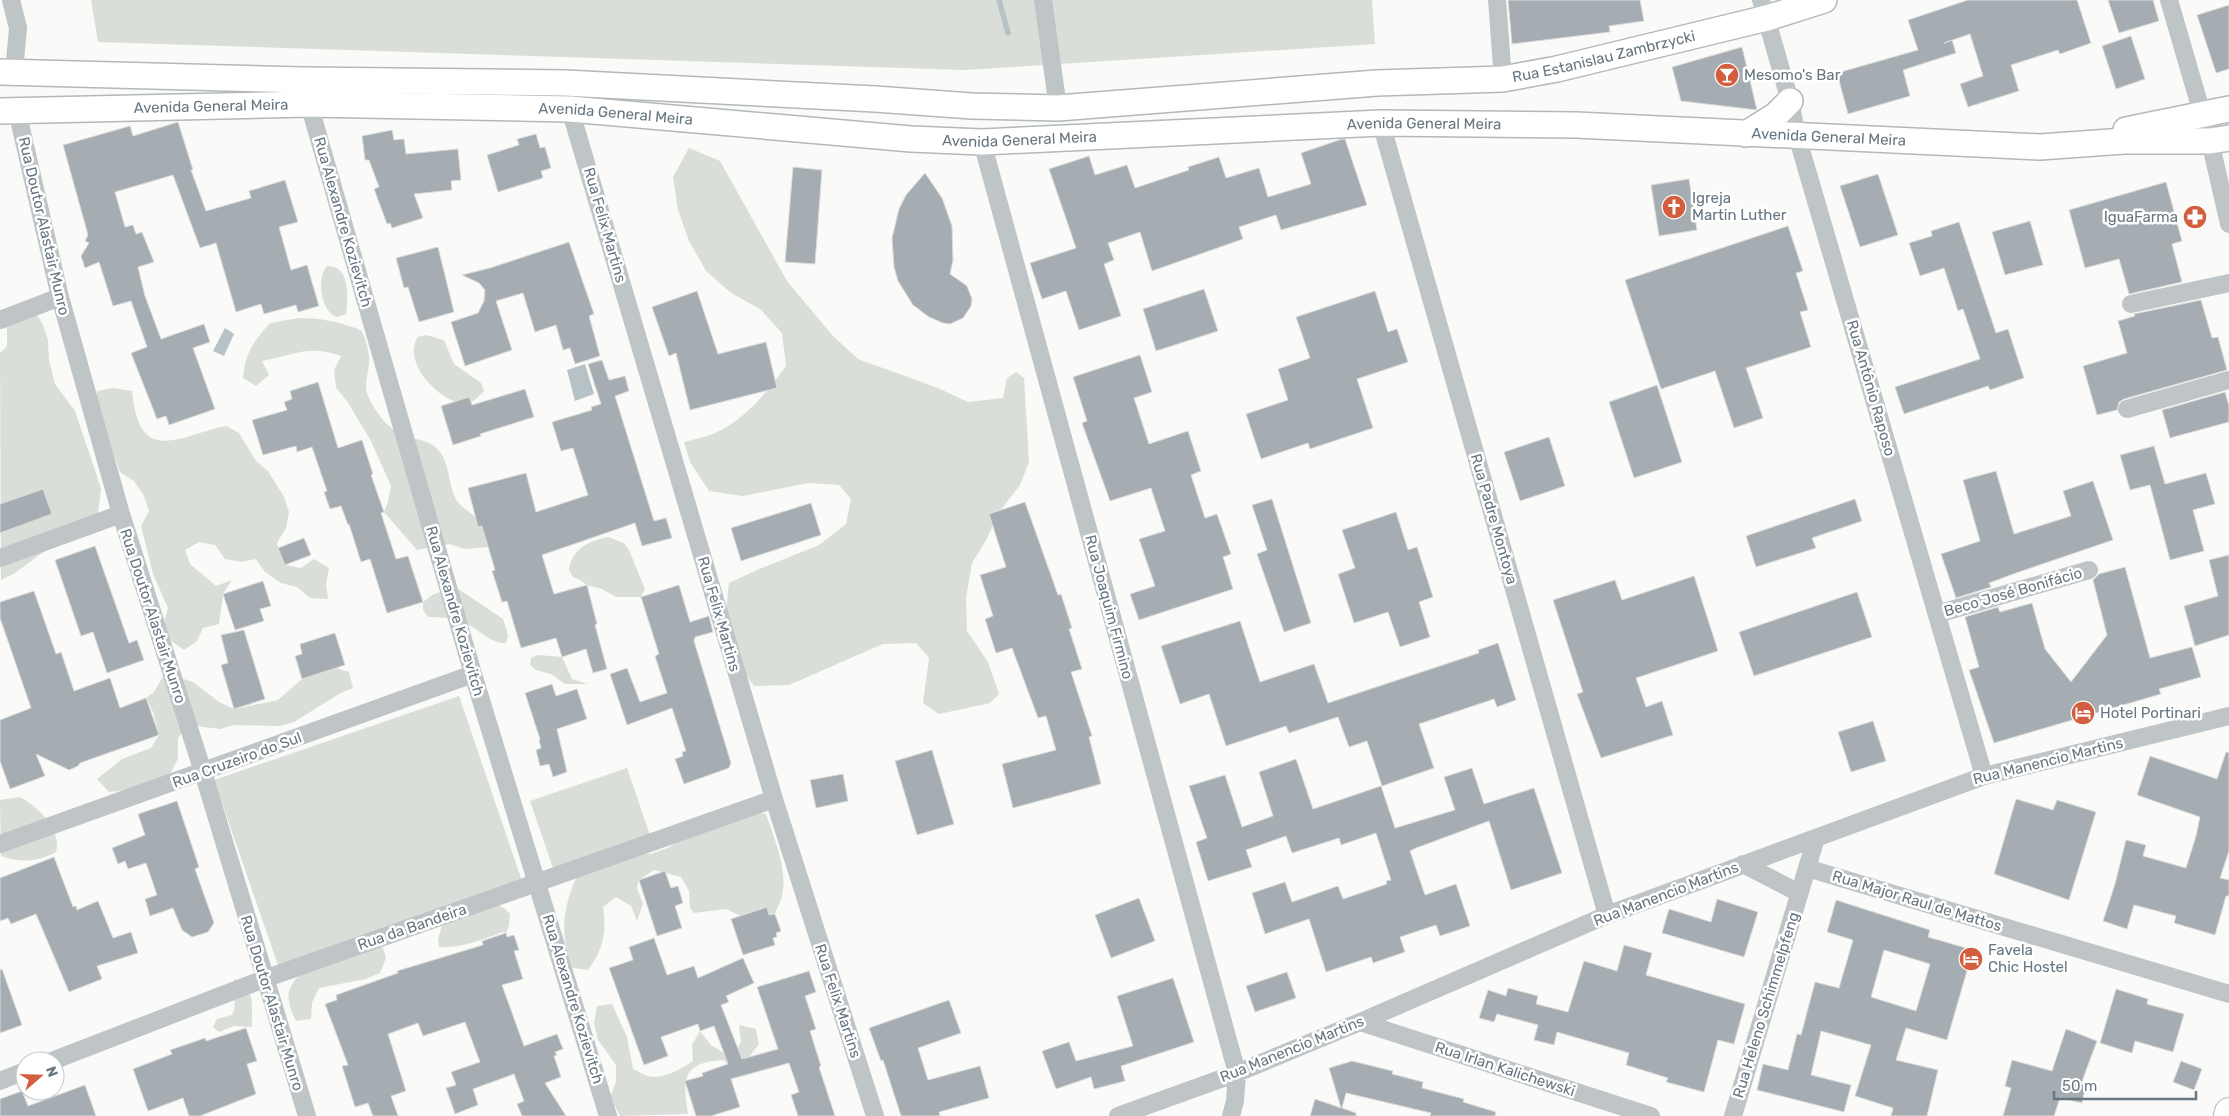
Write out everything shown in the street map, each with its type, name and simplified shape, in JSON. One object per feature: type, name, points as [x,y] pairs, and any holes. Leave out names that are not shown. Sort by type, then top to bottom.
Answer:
[{"type":"main road","name":"Rua Estanislau Zambrzycki","points":[[1376,83],[1503,80],[1557,69],[1764,9],[1824,0]]},
{"type":"main road","name":"Avenida General Meira","points":[[7,72],[303,80],[564,83],[875,99],[972,106],[1058,108],[1376,83]]},
{"type":"main road","points":[[7,72],[8,111]]},
{"type":"main road","points":[[1376,83],[1381,122]]},
{"type":"main road","points":[[1746,134],[1776,115],[1790,101]]},
{"type":"main road","name":"Avenida General Meira","points":[[8,111],[309,104],[570,109],[911,140],[982,142],[1381,122],[1576,125],[2040,147],[2124,141],[2219,140]]},
{"type":"main road","name":"Avenida General Meira","points":[[2040,147],[2229,109]]},
{"type":"main road","points":[[2228,1116],[2229,1112]]},
{"type":"street","points":[[7,72],[18,28],[11,0]]},
{"type":"street","points":[[1043,0],[1058,108]]},
{"type":"street","points":[[1497,0],[1503,80]]},
{"type":"street","points":[[2169,0],[2201,115],[2219,140],[2229,224]]},
{"type":"street","name":"Rua Antônio Raposo","points":[[1764,9],[1790,101],[1797,136],[1984,776]]},
{"type":"street","name":"Rua Alexandre Kozievitch","points":[[309,104],[473,674],[608,1116]]},
{"type":"street","name":"Rua Felix Martins","points":[[570,109],[774,799],[875,1116]]},
{"type":"street","name":"Rua Doutor Alastair Munro","points":[[8,111],[121,514],[203,772],[264,980],[307,1116]]},
{"type":"street","name":"Rua Padre Montoya","points":[[1381,122],[1607,915]]},
{"type":"street","name":"Rua Joaquim Firmino","points":[[982,142],[1237,1073],[1235,1101],[1231,1116]]},
{"type":"street","points":[[2131,304],[2229,283]]},
{"type":"street","points":[[0,320],[60,297]]},
{"type":"street","points":[[2127,409],[2229,380]]},
{"type":"street","points":[[0,558],[121,514]]},
{"type":"street","name":"Beco José Bonifácio","points":[[1937,614],[2089,570]]},
{"type":"street","name":"Rua Cruzeiro do Sul","points":[[0,844],[473,674]]},
{"type":"street","name":"Rua Manencio Martins","points":[[1118,1116],[1237,1073],[1607,915],[1984,776],[2229,716]]},
{"type":"street","name":"Rua da Bandeira","points":[[65,1056],[264,980],[774,799]]},
{"type":"street","name":"Rua Heleno Schimmelpfeng","points":[[1732,1116],[1816,838]]},
{"type":"street","name":"Rua Heleno Schimmelpfeng","points":[[1743,864],[1799,893]]},
{"type":"street","name":"Rua Major Raul de Mattos","points":[[1806,868],[2229,994]]},
{"type":"street","name":"Rua Irlan Kalichewski","points":[[1360,1022],[1651,1116]]},
{"type":"street","points":[[0,1081],[15,1075]]},
{"type":"shaded area","points":[[91,0],[1372,0],[1375,44],[965,70],[98,42]]},
{"type":"shaded area","points":[[689,148],[720,161],[787,281],[833,336],[858,359],[938,388],[968,402],[1003,398],[1007,378],[1016,372],[1024,378],[1029,462],[1020,485],[1000,511],[972,563],[966,598],[967,631],[988,662],[999,694],[990,703],[939,714],[923,703],[929,658],[916,643],[883,644],[789,685],[754,686],[746,675],[726,609],[729,583],[819,545],[846,524],[851,499],[839,485],[808,483],[743,496],[709,491],[690,462],[684,442],[715,433],[746,413],[786,366],[782,333],[760,309],[731,293],[706,271],[689,241],[678,210],[673,177]]},
{"type":"shaded area","points":[[327,266],[335,267],[340,271],[346,284],[346,314],[338,317],[328,309],[322,295],[322,279]]},
{"type":"shaded area","points":[[35,311],[43,325],[48,340],[49,360],[55,384],[75,411],[101,489],[97,522],[57,542],[15,573],[1,580],[0,353],[7,346],[7,325]]},
{"type":"shaded area","points":[[299,318],[331,321],[362,331],[369,355],[366,390],[379,415],[399,434],[427,442],[439,451],[443,456],[456,499],[460,505],[480,522],[488,547],[465,549],[449,544],[417,550],[384,512],[391,486],[371,441],[347,401],[336,388],[334,370],[341,356],[320,351],[292,354],[262,361],[269,375],[256,386],[243,378],[248,354],[270,323]]},
{"type":"shaded area","points":[[225,328],[234,334],[224,356],[213,351]]},
{"type":"shaded area","points":[[426,335],[444,340],[454,364],[481,383],[484,391],[469,403],[459,402],[448,398],[427,381],[419,370],[414,347],[418,337]]},
{"type":"shaded area","points":[[585,364],[594,394],[575,401],[567,370]]},
{"type":"shaded area","points":[[113,388],[132,391],[136,415],[143,430],[152,438],[164,441],[177,439],[226,426],[239,433],[256,461],[268,471],[284,497],[289,512],[286,528],[277,543],[285,565],[301,568],[314,559],[329,568],[326,584],[328,599],[310,598],[297,587],[281,583],[265,572],[256,559],[241,562],[225,559],[215,545],[199,542],[185,550],[190,564],[216,586],[232,580],[223,594],[219,624],[203,628],[197,641],[184,650],[170,640],[164,623],[168,608],[153,574],[141,526],[149,511],[144,496],[134,481],[120,472],[97,408],[97,391]]},
{"type":"shaded area","points":[[608,537],[624,543],[629,550],[645,589],[641,597],[616,597],[573,577],[569,570],[577,551],[594,541]]},
{"type":"shaded area","points":[[451,589],[460,590],[503,619],[508,635],[506,643],[490,639],[458,620],[428,617],[423,610],[423,602],[434,594]]},
{"type":"shaded area","points":[[538,655],[562,657],[572,679],[588,684],[565,684],[551,674],[536,670],[530,665],[531,658]]},
{"type":"shaded area","points":[[333,667],[349,672],[353,688],[339,694],[294,722],[279,726],[234,725],[220,729],[188,725],[178,738],[178,759],[170,774],[126,790],[109,792],[97,779],[122,759],[151,748],[159,735],[153,712],[146,698],[154,692],[162,678],[178,677],[193,682],[219,702],[234,709],[278,700],[302,679]]},
{"type":"shaded area","points":[[459,696],[523,884],[279,968],[214,780]]},
{"type":"shaded area","points":[[627,768],[650,835],[553,868],[530,801]]},
{"type":"shaded area","points":[[20,797],[41,813],[52,827],[57,843],[56,852],[36,860],[15,860],[1,856],[0,800]]},
{"type":"shaded area","points":[[748,811],[766,814],[782,864],[783,885],[775,914],[756,923],[726,909],[694,913],[690,908],[689,891],[681,877],[654,870],[639,880],[637,888],[643,904],[637,921],[631,906],[616,897],[603,907],[603,940],[593,963],[588,970],[573,968],[566,945],[564,923],[568,900],[576,878],[634,853],[651,854],[665,849]]},
{"type":"shaded area","points":[[490,901],[504,908],[510,914],[506,933],[503,932],[464,945],[439,947],[438,939],[443,923]]},
{"type":"shaded area","points":[[381,942],[386,958],[380,973],[366,979],[319,988],[312,1003],[311,1019],[296,1021],[289,1003],[289,992],[294,981],[303,972],[328,959]]},
{"type":"shaded area","points":[[235,979],[242,983],[250,993],[252,1027],[234,1026],[219,1032],[213,1027],[217,1019],[232,1015],[234,1011],[231,985]]},
{"type":"shaded area","points":[[612,1004],[627,1037],[633,1069],[646,1075],[654,1077],[666,1075],[693,1061],[692,1045],[700,1031],[711,1045],[724,1053],[738,1048],[741,1042],[739,1025],[756,1029],[759,1044],[749,1057],[742,1071],[727,1065],[724,1060],[710,1061],[693,1068],[688,1074],[685,1091],[688,1114],[620,1116],[610,1097],[616,1082],[616,1065],[598,1040],[594,1023],[597,1006]]},
{"type":"building","points":[[1508,0],[1640,0],[1644,21],[1609,26],[1610,32],[1512,44]]},
{"type":"building","points":[[1968,0],[2077,0],[2091,43],[2060,54],[2058,50],[2011,65],[2019,91],[1968,107],[1960,84],[1983,76],[1970,34],[1952,40],[1956,53],[1903,70],[1910,96],[1848,114],[1837,73],[1918,50],[1908,20]]},
{"type":"building","points":[[2108,0],[2153,0],[2159,21],[2119,33]]},
{"type":"building","points":[[2229,5],[2229,69],[2216,73],[2197,15]]},
{"type":"building","points":[[2131,36],[2145,79],[2116,89],[2102,46]]},
{"type":"building","points":[[1742,47],[1757,110],[1681,101],[1672,67]]},
{"type":"building","points":[[178,122],[193,170],[191,170],[206,211],[251,198],[249,191],[285,180],[298,222],[279,227],[291,270],[307,265],[319,306],[298,312],[296,305],[264,314],[261,304],[236,312],[216,243],[200,248],[173,175],[115,192],[125,227],[133,225],[136,234],[142,232],[154,262],[138,267],[145,296],[161,339],[204,324],[210,342],[193,348],[215,409],[169,425],[166,416],[157,419],[131,353],[147,347],[131,301],[113,306],[99,262],[85,268],[81,256],[89,243],[85,241],[88,235],[63,145],[130,126],[133,136]]},
{"type":"building","points":[[392,130],[394,140],[404,139],[406,154],[458,149],[461,180],[451,181],[452,190],[414,194],[423,218],[392,228],[390,223],[387,224],[374,189],[379,187],[369,160],[365,160],[362,136]]},
{"type":"building","points":[[536,134],[540,148],[545,147],[551,168],[541,171],[543,178],[498,192],[487,155],[519,145],[517,139]]},
{"type":"building","points":[[1345,139],[1367,205],[1281,230],[1276,215],[1239,227],[1243,239],[1152,271],[1140,232],[1108,243],[1114,260],[1104,264],[1121,316],[1079,330],[1066,291],[1042,299],[1030,263],[1076,248],[1049,169],[1089,156],[1095,175],[1127,165],[1135,188],[1189,170],[1188,167],[1219,157],[1226,178],[1259,168],[1268,197],[1311,184],[1301,153]]},
{"type":"building","points":[[793,167],[822,170],[815,264],[785,262]]},
{"type":"building","points":[[925,173],[942,198],[952,226],[953,260],[950,274],[967,286],[972,299],[971,306],[963,318],[950,324],[929,317],[913,305],[898,281],[894,267],[892,238],[899,209],[906,195]]},
{"type":"building","points":[[1878,174],[1898,235],[1860,247],[1840,186]]},
{"type":"building","name":"Igreja Martin Luther","points":[[1689,179],[1697,230],[1659,236],[1651,185]]},
{"type":"building","points":[[2166,182],[2182,241],[2172,244],[2182,282],[2129,294],[2119,259],[2085,268],[2069,210]]},
{"type":"building","points":[[2030,221],[2043,265],[2005,275],[1992,232]]},
{"type":"building","points":[[1959,222],[1996,333],[2008,329],[2024,378],[1990,390],[1988,386],[1904,414],[1895,387],[1980,359],[1963,309],[1958,311],[1944,268],[1920,276],[1909,243],[1932,236],[1931,231]]},
{"type":"building","points":[[1788,226],[1803,271],[1796,273],[1808,310],[1800,312],[1811,347],[1746,368],[1763,418],[1734,428],[1715,371],[1661,389],[1625,280]]},
{"type":"building","points":[[569,242],[594,314],[589,316],[600,356],[575,364],[570,348],[563,350],[556,325],[535,332],[523,293],[496,301],[512,350],[465,366],[451,322],[478,313],[484,301],[485,290],[479,283],[462,275],[490,268]]},
{"type":"building","points":[[438,247],[454,312],[419,322],[408,287],[404,288],[396,258]]},
{"type":"building","points":[[1204,289],[1218,331],[1156,351],[1143,309]]},
{"type":"building","points":[[697,291],[718,354],[766,342],[777,388],[690,410],[676,353],[669,356],[652,307]]},
{"type":"building","points":[[1375,291],[1388,332],[1397,329],[1408,362],[1357,379],[1373,428],[1310,449],[1308,443],[1261,459],[1246,414],[1288,400],[1278,369],[1310,358],[1296,317]]},
{"type":"building","points":[[2201,300],[2212,338],[2218,337],[2227,370],[2124,399],[2119,402],[2117,410],[2097,415],[2083,366],[2127,353],[2118,321],[2135,316],[2134,314]]},
{"type":"building","points":[[1140,355],[1152,392],[1134,398],[1149,444],[1188,431],[1201,471],[1191,475],[1205,518],[1217,514],[1231,554],[1223,557],[1233,589],[1139,620],[1130,594],[1155,586],[1139,539],[1165,531],[1151,488],[1110,501],[1082,423],[1087,421],[1073,377]]},
{"type":"building","points":[[602,360],[609,380],[625,376],[629,391],[615,396],[654,521],[666,518],[672,538],[642,546],[635,523],[542,555],[554,594],[587,585],[607,669],[593,673],[586,649],[562,657],[556,638],[521,648],[507,601],[502,602],[492,571],[495,570],[482,526],[478,527],[468,488],[526,473],[536,512],[588,495],[573,448],[561,451],[552,422],[592,410],[591,407],[601,404],[588,364]]},
{"type":"building","points":[[318,382],[338,448],[362,440],[373,474],[371,475],[384,512],[381,513],[396,559],[408,556],[423,602],[387,613],[370,559],[361,562],[341,506],[330,509],[324,492],[327,491],[312,447],[297,452],[296,446],[263,455],[252,420],[287,410],[284,402],[292,399],[290,391]]},
{"type":"building","points":[[1657,385],[1682,462],[1634,478],[1609,402]]},
{"type":"building","points":[[525,389],[534,417],[480,434],[481,436],[453,445],[441,406],[469,397],[472,405]]},
{"type":"building","points":[[2225,392],[2229,406],[2229,422],[2170,438],[2162,410]]},
{"type":"building","points":[[1549,437],[1565,486],[1520,501],[1504,452]]},
{"type":"building","points":[[2154,446],[2165,484],[2206,473],[2215,504],[2193,510],[2204,551],[2170,560],[2150,485],[2130,490],[2120,455]]},
{"type":"building","points":[[1996,471],[2014,534],[2071,516],[2063,491],[2093,481],[2113,540],[2016,573],[1989,583],[1991,587],[1956,598],[1941,554],[1980,541],[1963,480]]},
{"type":"building","points":[[43,489],[52,514],[0,533],[0,504]]},
{"type":"building","points":[[1272,499],[1311,623],[1284,632],[1257,554],[1267,550],[1252,505]]},
{"type":"building","points":[[1855,499],[1862,521],[1812,538],[1816,548],[1756,567],[1746,536]]},
{"type":"building","points":[[1025,502],[1058,595],[1061,594],[1072,628],[1069,629],[1082,669],[1071,672],[1092,736],[1089,737],[1101,784],[1013,808],[1002,764],[1056,750],[1046,716],[1038,718],[1012,648],[996,653],[985,619],[993,616],[980,575],[1006,567],[989,514]]},
{"type":"building","points":[[811,503],[821,535],[741,561],[731,528]]},
{"type":"building","points":[[1396,512],[1408,550],[1417,547],[1433,597],[1419,602],[1430,637],[1400,647],[1388,612],[1354,623],[1338,574],[1355,568],[1342,530]]},
{"type":"building","points":[[304,538],[311,555],[285,565],[278,548]]},
{"type":"building","points":[[95,546],[129,643],[137,640],[144,660],[107,673],[93,632],[81,636],[55,560]]},
{"type":"building","points":[[2229,555],[2229,635],[2195,646],[2184,606],[2218,596],[2209,560]]},
{"type":"building","points":[[2125,567],[2150,658],[2192,647],[2201,677],[2159,689],[2161,694],[1994,743],[1969,670],[1979,667],[1965,617],[1998,607],[2000,612],[2032,603],[2045,649],[2071,682],[2107,635],[2093,580],[2099,574]]},
{"type":"building","points":[[1694,576],[1718,651],[1636,678],[1646,707],[1662,701],[1673,735],[1601,758],[1577,694],[1583,692],[1553,600],[1615,580],[1622,600]]},
{"type":"building","points":[[263,581],[271,606],[260,609],[264,621],[235,630],[223,594]]},
{"type":"building","points":[[679,585],[690,622],[709,616],[713,632],[695,637],[694,641],[731,763],[729,768],[684,784],[675,759],[683,756],[682,752],[686,751],[672,708],[627,725],[610,674],[627,668],[640,702],[667,693],[655,656],[659,654],[641,597]]},
{"type":"building","points":[[34,591],[56,654],[61,652],[74,691],[110,678],[120,708],[146,698],[159,735],[80,763],[69,770],[36,754],[45,776],[10,789],[0,761],[0,720],[31,708],[0,618],[0,602]]},
{"type":"building","points":[[1857,592],[1872,637],[1754,676],[1739,632]]},
{"type":"building","points":[[1240,621],[1260,682],[1314,664],[1328,703],[1479,653],[1478,650],[1498,643],[1516,700],[1497,707],[1494,699],[1419,724],[1434,768],[1382,786],[1367,741],[1349,747],[1338,717],[1289,733],[1286,726],[1226,746],[1209,694],[1180,704],[1161,646]]},
{"type":"building","points":[[244,630],[265,699],[234,709],[221,665],[228,663],[221,635]]},
{"type":"building","points":[[335,633],[345,665],[302,679],[295,656],[302,654],[300,644]]},
{"type":"building","points":[[552,684],[556,696],[577,689],[587,719],[557,729],[567,772],[553,777],[549,764],[540,766],[536,750],[541,748],[540,739],[525,693]]},
{"type":"building","points":[[1873,721],[1886,761],[1851,772],[1838,732]]},
{"type":"building","points":[[932,750],[954,824],[917,835],[895,761]]},
{"type":"building","points":[[2226,752],[2229,753],[2229,851],[2220,878],[2229,880],[2229,896],[2226,896],[2215,935],[2174,923],[2176,916],[2134,905],[2127,929],[2103,921],[2126,840],[2146,845],[2143,856],[2186,868],[2196,836],[2200,817],[2137,795],[2150,756],[2217,779]]},
{"type":"building","points":[[1296,759],[1313,809],[1381,786],[1395,828],[1455,810],[1444,777],[1472,768],[1484,804],[1534,788],[1562,873],[1511,890],[1489,821],[1416,848],[1410,851],[1425,895],[1456,884],[1470,926],[1440,936],[1436,925],[1400,937],[1405,952],[1373,963],[1371,957],[1326,972],[1309,919],[1265,934],[1252,893],[1285,882],[1292,902],[1338,886],[1343,899],[1387,884],[1386,881],[1391,880],[1376,833],[1341,845],[1339,838],[1292,853],[1286,836],[1246,850],[1252,867],[1208,881],[1196,842],[1207,838],[1189,786],[1225,775],[1242,827],[1273,816],[1259,772]]},
{"type":"building","points":[[843,774],[848,801],[816,808],[810,780]]},
{"type":"building","points":[[2016,799],[2053,810],[2057,800],[2096,812],[2069,900],[1994,874]]},
{"type":"building","points":[[177,801],[199,867],[195,869],[214,923],[208,932],[192,937],[182,930],[173,908],[150,916],[145,899],[157,895],[146,863],[128,869],[125,861],[118,864],[112,848],[145,835],[138,814]]},
{"type":"building","points":[[54,857],[73,907],[76,906],[77,910],[98,901],[113,938],[131,932],[138,953],[97,966],[102,979],[69,992],[36,914],[11,924],[8,918],[0,921],[0,878]]},
{"type":"building","points":[[665,871],[671,888],[678,886],[683,903],[675,906],[682,928],[657,936],[639,880]]},
{"type":"building","points":[[1139,898],[1155,941],[1111,958],[1095,915]]},
{"type":"building","points":[[1717,899],[1758,912],[1744,957],[1662,933],[1669,909],[1711,922]]},
{"type":"building","points":[[1836,900],[1930,930],[1928,937],[1973,950],[1947,1040],[1906,1028],[1896,1060],[1938,1070],[1927,1116],[1891,1116],[1893,1108],[1855,1096],[1871,1045],[1821,1031],[1811,1075],[1851,1085],[1844,1112],[1757,1090],[1763,1064],[1788,1070],[1797,1034],[1801,1035],[1815,982],[1839,988],[1853,940],[1827,932]],"holes":[[[1884,950],[1930,964],[1916,1011],[1871,997]]]},
{"type":"building","points":[[767,907],[769,915],[775,914],[781,931],[776,933],[777,937],[773,938],[775,945],[743,955],[731,919]]},
{"type":"building","points":[[506,933],[507,937],[514,935],[519,950],[514,951],[523,979],[502,985],[524,1046],[557,1034],[563,1049],[555,1052],[557,1055],[554,1056],[561,1077],[545,1083],[566,1116],[522,1116],[517,1104],[524,1101],[514,1074],[473,1089],[478,1105],[455,1114],[446,1088],[456,1085],[451,1072],[480,1062],[465,1022],[423,1036],[418,1023],[388,1034],[406,1091],[391,1096],[398,1116],[373,1116],[368,1103],[355,1107],[342,1066],[348,1065],[325,1004],[337,1000],[336,995],[398,973],[397,971],[483,945],[482,941]]},
{"type":"building","points":[[654,938],[667,975],[694,966],[698,978],[743,958],[754,983],[726,996],[729,1002],[721,1005],[742,1059],[778,1049],[757,987],[809,971],[816,992],[805,996],[816,1029],[810,1031],[821,1066],[819,1067],[835,1116],[798,1116],[791,1095],[799,1092],[789,1063],[731,1079],[740,1107],[711,1116],[696,1116],[685,1081],[703,1076],[702,1073],[728,1064],[714,1026],[700,1031],[698,1024],[661,1037],[668,1056],[644,1065],[609,968],[633,960],[629,947]]},
{"type":"building","points":[[1624,945],[1652,953],[1646,975],[1745,1004],[1734,1044],[1718,1040],[1704,1092],[1666,1082],[1668,1078],[1626,1065],[1629,1053],[1557,1032],[1554,1045],[1534,1040],[1538,1025],[1497,1014],[1494,1022],[1479,1018],[1488,990],[1506,996],[1508,988],[1538,996],[1536,1004],[1568,1012],[1584,961],[1617,971]]},
{"type":"building","points":[[2,969],[22,1025],[0,1033],[0,970]]},
{"type":"building","points":[[1287,972],[1296,998],[1255,1012],[1246,986]]},
{"type":"building","points":[[1173,978],[1194,1042],[1121,1066],[1125,1081],[1094,1089],[1091,1077],[1056,1089],[1042,1051],[1069,1042],[1076,1061],[1133,1046],[1117,996]]},
{"type":"building","points":[[2116,989],[2148,999],[2147,1004],[2184,1014],[2173,1052],[2135,1041],[2132,1053],[2100,1043]]},
{"type":"building","points":[[949,1000],[961,1033],[918,1048],[928,1080],[980,1066],[989,1098],[939,1112],[940,1116],[901,1116],[883,1060],[881,1061],[869,1028]]},
{"type":"building","points":[[246,1028],[257,1061],[247,1064],[256,1094],[200,1116],[189,1116],[183,1098],[148,1111],[133,1069],[172,1054],[170,1050],[205,1038],[206,1041]]},
{"type":"building","points":[[2066,1029],[2097,1041],[2081,1084],[2086,1085],[2082,1103],[2060,1098],[2054,1116],[2003,1116],[2011,1088],[2005,1086],[2012,1060],[2052,1071]]},
{"type":"building","points":[[1352,1061],[1393,1071],[1392,1074],[1423,1082],[1422,1088],[1464,1099],[1463,1102],[1496,1112],[1495,1116],[1430,1116],[1431,1113],[1346,1093],[1342,1108],[1356,1113],[1356,1116],[1310,1116],[1315,1099],[1341,1108],[1329,1068]]},
{"type":"building","points":[[2181,1061],[2202,1069],[2194,1090],[2173,1082]]},
{"type":"building","points":[[85,1085],[96,1116],[0,1116],[0,1099],[15,1094],[15,1101],[26,1101],[28,1106],[42,1101],[65,1101],[65,1092]]},
{"type":"waterway","points":[[999,0],[1008,33]]},
{"type":"place","name":"Mesomo's Bar","points":[[1727,75]]},
{"type":"place","name":"Igreja Martin Luther","points":[[1674,207]]},
{"type":"place","name":"IguaFarma","points":[[2195,217]]},
{"type":"place","name":"Hotel Portinari","points":[[2083,713]]},
{"type":"place","name":"Favela Chic Hostel","points":[[1971,959]]}]
